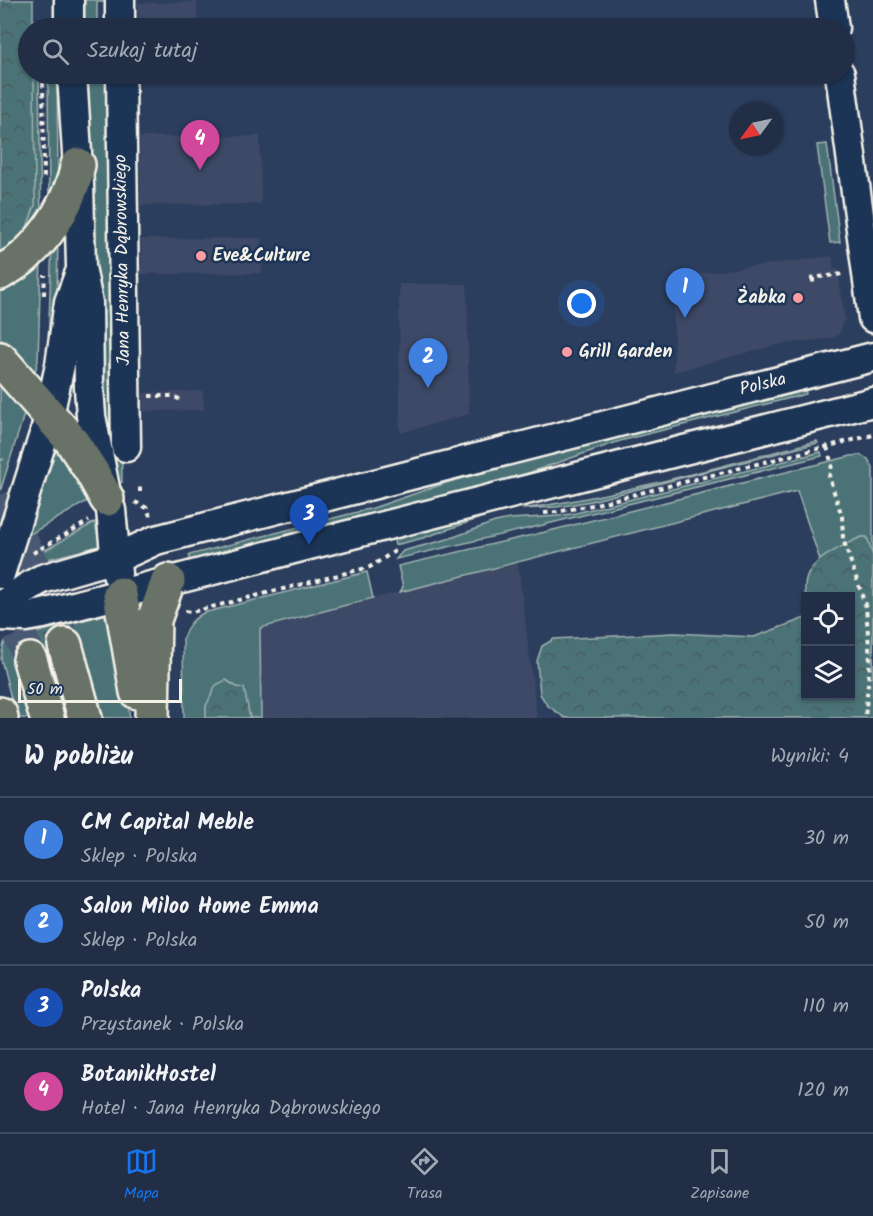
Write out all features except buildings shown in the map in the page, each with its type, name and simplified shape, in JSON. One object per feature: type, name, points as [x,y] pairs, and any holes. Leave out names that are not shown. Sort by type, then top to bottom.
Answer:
[{"type":"main road","points":[[0,273],[23,258],[55,221],[68,198],[78,165]]},
{"type":"main road","points":[[0,359],[64,431],[83,456],[111,506]]},
{"type":"main road","points":[[120,594],[140,718]]},
{"type":"main road","points":[[152,718],[153,620],[174,594]]},
{"type":"main road","points":[[65,645],[85,718]]},
{"type":"main road","points":[[30,660],[47,718]]},
{"type":"street","points":[[69,0],[69,18]]},
{"type":"street","points":[[120,0],[120,18]]},
{"type":"street","points":[[830,0],[833,18]]},
{"type":"street","name":"Jana Henryka Dąbrowskiego","points":[[73,84],[81,267],[88,303],[91,416],[111,506],[120,594]]},
{"type":"street","name":"Jana Henryka Dąbrowskiego","points":[[121,84],[126,447]]},
{"type":"street","points":[[841,84],[873,318]]},
{"type":"street","name":"Jana Henryka Dąbrowskiego","points":[[0,574],[50,415],[69,302],[81,267]]},
{"type":"street","name":"Polska","points":[[0,608],[42,579],[115,558],[152,526],[873,357]]},
{"type":"street","points":[[0,616],[43,615],[120,594],[174,594],[873,402]]},
{"type":"street","points":[[111,506],[152,526]]},
{"type":"path","points":[[43,84],[44,187]]},
{"type":"path","points":[[813,286],[811,278],[839,274]]},
{"type":"path","points":[[142,396],[173,396],[181,400]]},
{"type":"path","points":[[535,513],[557,512],[592,505],[873,435]]},
{"type":"path","points":[[827,447],[832,465],[829,477],[842,516],[843,539],[866,608],[870,661],[865,718]]},
{"type":"path","points":[[140,483],[140,492]]},
{"type":"path","points":[[26,556],[111,506],[138,505],[147,508],[152,526]]},
{"type":"path","points":[[174,594],[185,611],[192,612],[370,567],[402,548]]},
{"type":"shaded area","points":[[197,2],[197,18],[138,18],[138,3]]},
{"type":"shaded area","points":[[260,136],[261,204],[140,205],[140,137]]},
{"type":"shaded area","name":"Eve&Culture","points":[[261,238],[262,273],[141,274],[141,239]]},
{"type":"shaded area","points":[[832,256],[834,270],[838,269],[845,321],[842,322],[838,335],[833,338],[776,345],[674,372],[674,277]]},
{"type":"shaded area","points":[[399,284],[467,284],[469,414],[400,433]]},
{"type":"shaded area","points":[[203,391],[204,410],[143,411],[142,393]]},
{"type":"shaded area","points":[[518,563],[537,718],[261,718],[260,628]]},
{"type":"green space","points":[[0,0],[33,0],[33,18],[18,18],[18,84],[34,84],[35,205],[25,233],[0,253]]},
{"type":"green space","points":[[81,0],[115,0],[115,2],[97,2],[97,18],[82,18]]},
{"type":"green space","points":[[32,84],[39,84],[41,228],[0,265],[0,253],[4,252]]},
{"type":"green space","points":[[48,84],[57,84],[58,179],[49,205]]},
{"type":"green space","points":[[86,84],[116,84],[122,482],[115,486],[96,395],[95,226]]},
{"type":"green space","points":[[827,144],[840,242],[830,243],[817,145]]},
{"type":"green space","points":[[58,232],[57,306],[48,346],[52,242]]},
{"type":"green space","points":[[41,257],[38,361],[34,376],[0,338],[0,286]]},
{"type":"green space","points":[[0,376],[27,405],[0,492],[0,461],[4,459],[0,460]]},
{"type":"green space","points":[[805,388],[806,394],[620,441],[511,479],[190,561],[189,555],[373,508],[487,469]]},
{"type":"green space","points":[[817,441],[818,443],[591,501],[557,507],[522,509],[634,488]]},
{"type":"green space","points":[[56,445],[89,500],[27,536],[53,454],[56,452],[54,451]]},
{"type":"green space","points":[[821,452],[822,456],[396,559],[403,551],[448,539],[495,522],[576,513]]},
{"type":"green space","points":[[860,455],[868,459],[873,468],[873,718],[855,698],[855,592],[831,592],[797,491],[400,592],[403,587],[398,566]]},
{"type":"green space","points":[[492,514],[423,538],[395,545],[396,538]]},
{"type":"green space","points":[[95,522],[100,546],[40,561],[14,577],[17,566]]},
{"type":"green space","points":[[861,537],[867,537],[873,556],[873,718],[565,718],[547,705],[540,694],[537,661],[542,646],[554,639],[674,633],[754,637],[801,619],[801,700],[855,700],[855,592],[806,592],[805,584],[814,566],[841,547]]},
{"type":"green space","points":[[367,572],[373,598],[260,628],[261,718],[184,718],[183,638],[188,627],[196,618],[203,613]]},
{"type":"green space","points":[[111,613],[130,718],[16,718],[1,659],[5,641]]},
{"type":"green space","points":[[226,680],[237,687],[244,688],[250,718],[206,718],[206,706],[216,685]]},
{"type":"tunnel","points":[[0,495],[32,563],[65,645]]},
{"type":"tunnel","points":[[2,588],[30,660]]},
{"type":"place","name":"BotanikHostel","points":[[200,170]]},
{"type":"place","name":"Eve&Culture","points":[[201,256]]},
{"type":"place","name":"Żabka","points":[[798,298]]},
{"type":"place","name":"CM Capital Meble","points":[[685,318]]},
{"type":"place","name":"Grill Garden","points":[[567,352]]},
{"type":"place","name":"Salon Miloo Home Emma","points":[[428,388]]},
{"type":"place","name":"Polska","points":[[309,545]]}]
